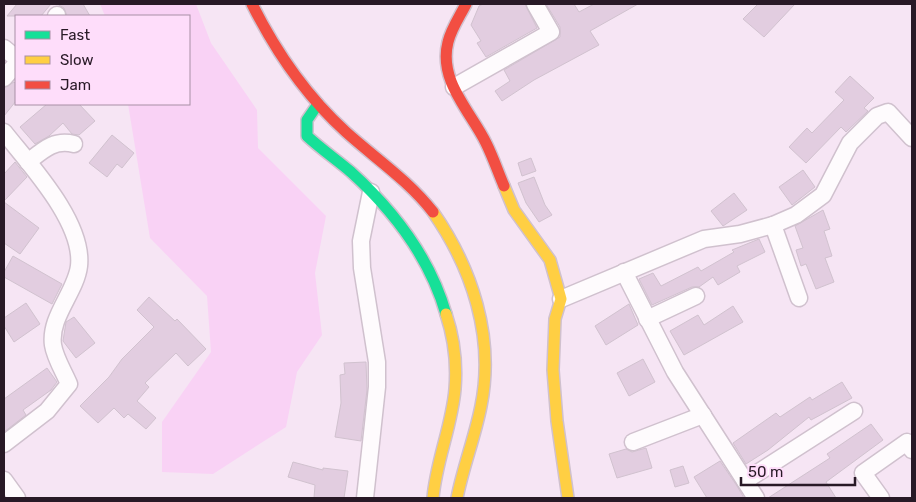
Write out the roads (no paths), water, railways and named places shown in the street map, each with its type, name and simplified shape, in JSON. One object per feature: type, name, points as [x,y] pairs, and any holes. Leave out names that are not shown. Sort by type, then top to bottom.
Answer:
[{"type":"street","points":[[252,4],[276,50],[296,80],[340,127],[398,173],[428,204],[454,243],[467,271],[476,296],[481,322],[484,348],[484,376],[482,405],[460,480],[457,498]]},
{"type":"street","points":[[466,4],[448,42],[447,61],[454,87],[486,142],[514,210],[550,260],[561,300],[555,319],[553,370],[557,421],[568,498]]},
{"type":"street","points":[[454,87],[551,32],[535,4]]},
{"type":"street","points":[[4,48],[15,57]]},
{"type":"street","points":[[4,78],[15,65]]},
{"type":"street","points":[[318,104],[307,120],[307,136],[321,150],[351,172],[401,225],[436,281],[447,311],[454,354],[455,390],[437,459],[433,498]]},
{"type":"street","points":[[561,300],[704,239],[740,234],[774,225],[796,215],[823,195],[850,144],[877,116],[888,112],[912,138]]},
{"type":"street","points":[[4,132],[49,188],[68,220],[76,240],[79,266],[56,324],[53,345],[69,384],[47,411],[4,444]]},
{"type":"street","points":[[28,162],[50,144],[66,142],[74,144]]},
{"type":"street","points":[[365,498],[377,387],[377,362],[362,268],[362,241],[371,192]]},
{"type":"street","points":[[774,225],[799,298]]},
{"type":"street","points":[[624,272],[675,372],[756,498]]},
{"type":"street","points":[[647,318],[696,296]]},
{"type":"street","points":[[745,480],[854,410]]},
{"type":"street","points":[[633,442],[703,415]]},
{"type":"street","points":[[881,498],[863,473],[907,442],[912,450]]},
{"type":"street","points":[[4,480],[17,498]]}]
